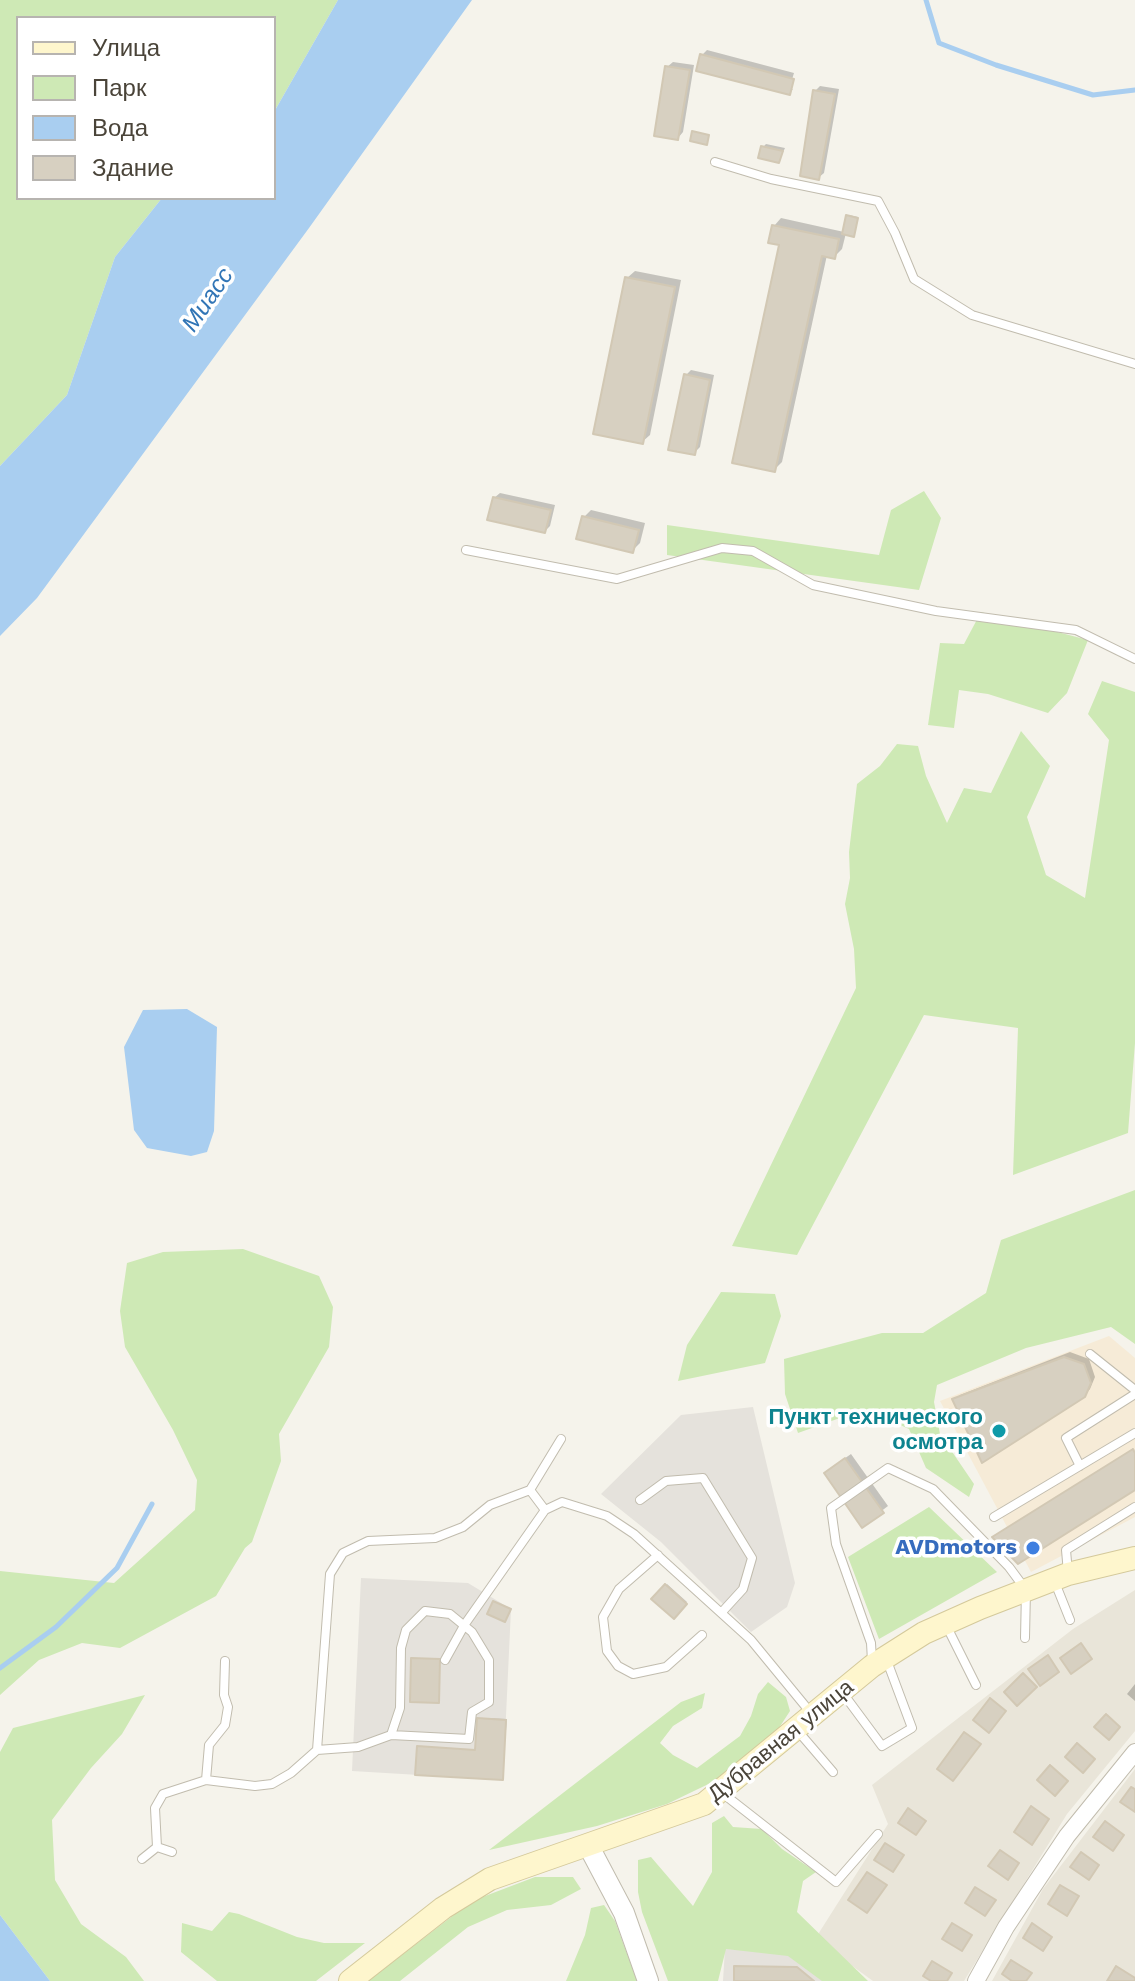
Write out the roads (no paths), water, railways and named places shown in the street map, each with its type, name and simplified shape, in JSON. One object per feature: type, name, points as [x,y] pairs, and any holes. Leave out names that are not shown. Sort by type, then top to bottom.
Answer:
[{"type":"main road","name":"Дубравная улица","points":[[350,1981],[464,1893],[490,1879],[695,1809],[879,1661],[944,1623],[1061,1576],[1135,1558]]},
{"type":"street","points":[[976,1981],[1006,1927],[1067,1836],[1135,1752]]},
{"type":"street","points":[[588,1845],[624,1913],[648,1981]]},
{"type":"lane","points":[[715,162],[771,179],[878,201],[914,279],[972,315],[1135,364]]},
{"type":"lane","points":[[466,550],[617,579],[722,548],[753,551],[813,585],[936,611],[1076,630],[1135,659]]},
{"type":"lane","points":[[1080,1466],[1066,1438],[1135,1392],[1090,1354]]},
{"type":"lane","points":[[994,1517],[1135,1433]]},
{"type":"lane","points":[[317,1750],[330,1574],[343,1553],[368,1541],[435,1538],[463,1527],[490,1505],[530,1490],[561,1439]]},
{"type":"lane","points":[[841,1691],[882,1746],[912,1728],[871,1643],[836,1544],[831,1508],[888,1468],[933,1489],[1009,1567],[1026,1590],[1025,1638]]},
{"type":"lane","points":[[640,1500],[666,1481],[703,1478],[752,1558],[743,1589],[722,1612]]},
{"type":"lane","points":[[530,1490],[545,1510]]},
{"type":"lane","points":[[445,1660],[465,1624],[545,1510],[562,1502],[607,1516],[634,1534],[751,1640],[833,1772]]},
{"type":"lane","points":[[1070,1620],[1061,1576],[1066,1550],[1135,1507]]},
{"type":"lane","points":[[658,1555],[619,1589],[603,1617],[607,1651],[618,1666],[633,1674],[666,1667],[702,1635]]},
{"type":"lane","points":[[157,1847],[155,1808],[163,1794],[206,1780],[255,1786],[272,1784],[291,1773],[317,1750],[358,1747],[391,1735],[469,1739],[472,1712],[489,1702],[489,1660],[465,1624],[450,1614],[425,1611],[406,1630],[401,1648],[400,1708],[391,1735]]},
{"type":"lane","points":[[944,1623],[976,1685]]},
{"type":"lane","points":[[206,1780],[209,1745],[225,1725],[228,1707],[224,1695],[225,1661]]},
{"type":"lane","points":[[720,1791],[836,1882],[878,1834]]},
{"type":"lane","points":[[157,1847],[172,1852]]},
{"type":"lane","points":[[142,1859],[157,1847]]},
{"type":"water","name":"Миасс","points":[[338,0],[472,0],[37,598],[0,636],[0,466],[67,395],[115,257],[160,200],[276,200],[276,108]]},
{"type":"water","points":[[187,1009],[217,1027],[214,1131],[207,1152],[191,1156],[147,1148],[134,1130],[124,1047],[143,1010]]},
{"type":"water","points":[[0,1915],[50,1981],[0,1981]]},
{"type":"waterway","points":[[926,0],[939,43],[996,65],[1093,95],[1135,90]]},
{"type":"waterway","points":[[0,1668],[56,1627],[117,1568],[152,1504]]},
{"type":"place","name":"Пункт технического осмотра","points":[[999,1431]]},
{"type":"place","name":"AVDmotors","points":[[1033,1548]]}]
